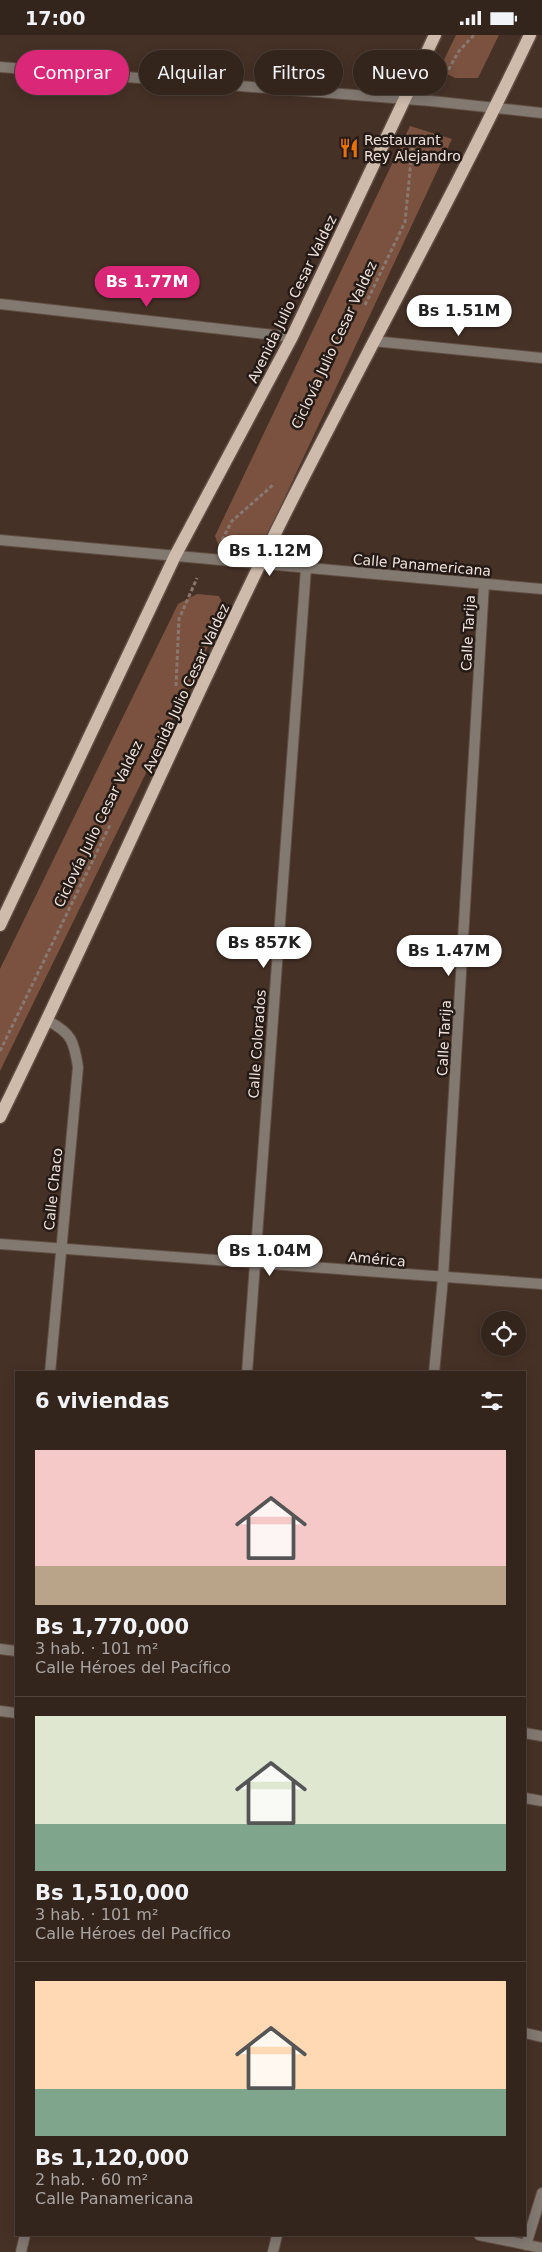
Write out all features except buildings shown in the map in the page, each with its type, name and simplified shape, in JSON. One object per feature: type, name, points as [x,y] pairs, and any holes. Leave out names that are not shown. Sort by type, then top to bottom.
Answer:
[{"type":"main road","name":"Avenida Julio Cesar Valdez","points":[[0,925],[176,556],[292,337],[435,35]]},
{"type":"main road","name":"Avenida Julio Cesar Valdez","points":[[0,1117],[48,1021],[260,564],[373,341],[495,108],[530,35]]},
{"type":"street","points":[[0,67],[405,99],[542,113]]},
{"type":"street","points":[[0,304],[292,337]]},
{"type":"street","points":[[373,341],[542,358]]},
{"type":"street","name":"Calle Panamericana","points":[[0,540],[542,589]]},
{"type":"street","name":"Calle Colorados","points":[[247,1371],[306,568]]},
{"type":"street","name":"Calle Tarija","points":[[434,1371],[443,1278],[484,584]]},
{"type":"street","name":"Calle Chaco","points":[[48,1021],[67,1033],[75,1046],[78,1067],[50,1371]]},
{"type":"street","name":"América","points":[[0,1244],[60,1250],[542,1284]]},
{"type":"street","points":[[0,1649],[15,1651]]},
{"type":"street","points":[[0,1711],[15,1713]]},
{"type":"street","points":[[526,1733],[542,1736]]},
{"type":"street","points":[[526,1798],[542,1801]]},
{"type":"street","points":[[526,2033],[542,2037]]},
{"type":"street","points":[[526,2245],[542,2193]]},
{"type":"street","points":[[21,2252],[26,2236]]},
{"type":"street","points":[[273,2252],[277,2236]]},
{"type":"street","points":[[484,2236],[542,2248]]},
{"type":"path","points":[[447,71],[459,51],[474,35]]},
{"type":"path","name":"Ciclovía Julio Cesar Valdez","points":[[362,312],[405,222],[412,143],[415,135]]},
{"type":"path","points":[[219,545],[232,521],[278,480]]},
{"type":"path","points":[[175,691],[179,619],[189,599]]},
{"type":"path","name":"Ciclovía Julio Cesar Valdez","points":[[0,1051],[114,817]]},
{"type":"shaded area","points":[[456,35],[499,35],[478,78],[455,78],[447,74],[447,54]]},
{"type":"shaded area","points":[[410,126],[452,139],[265,540],[248,546],[219,546],[215,536]]},
{"type":"shaded area","points":[[197,594],[219,596],[226,610],[0,1071],[0,969],[178,604]]},
{"type":"place","name":"Restaurant Rey Alejandro","points":[[349,148]]}]
